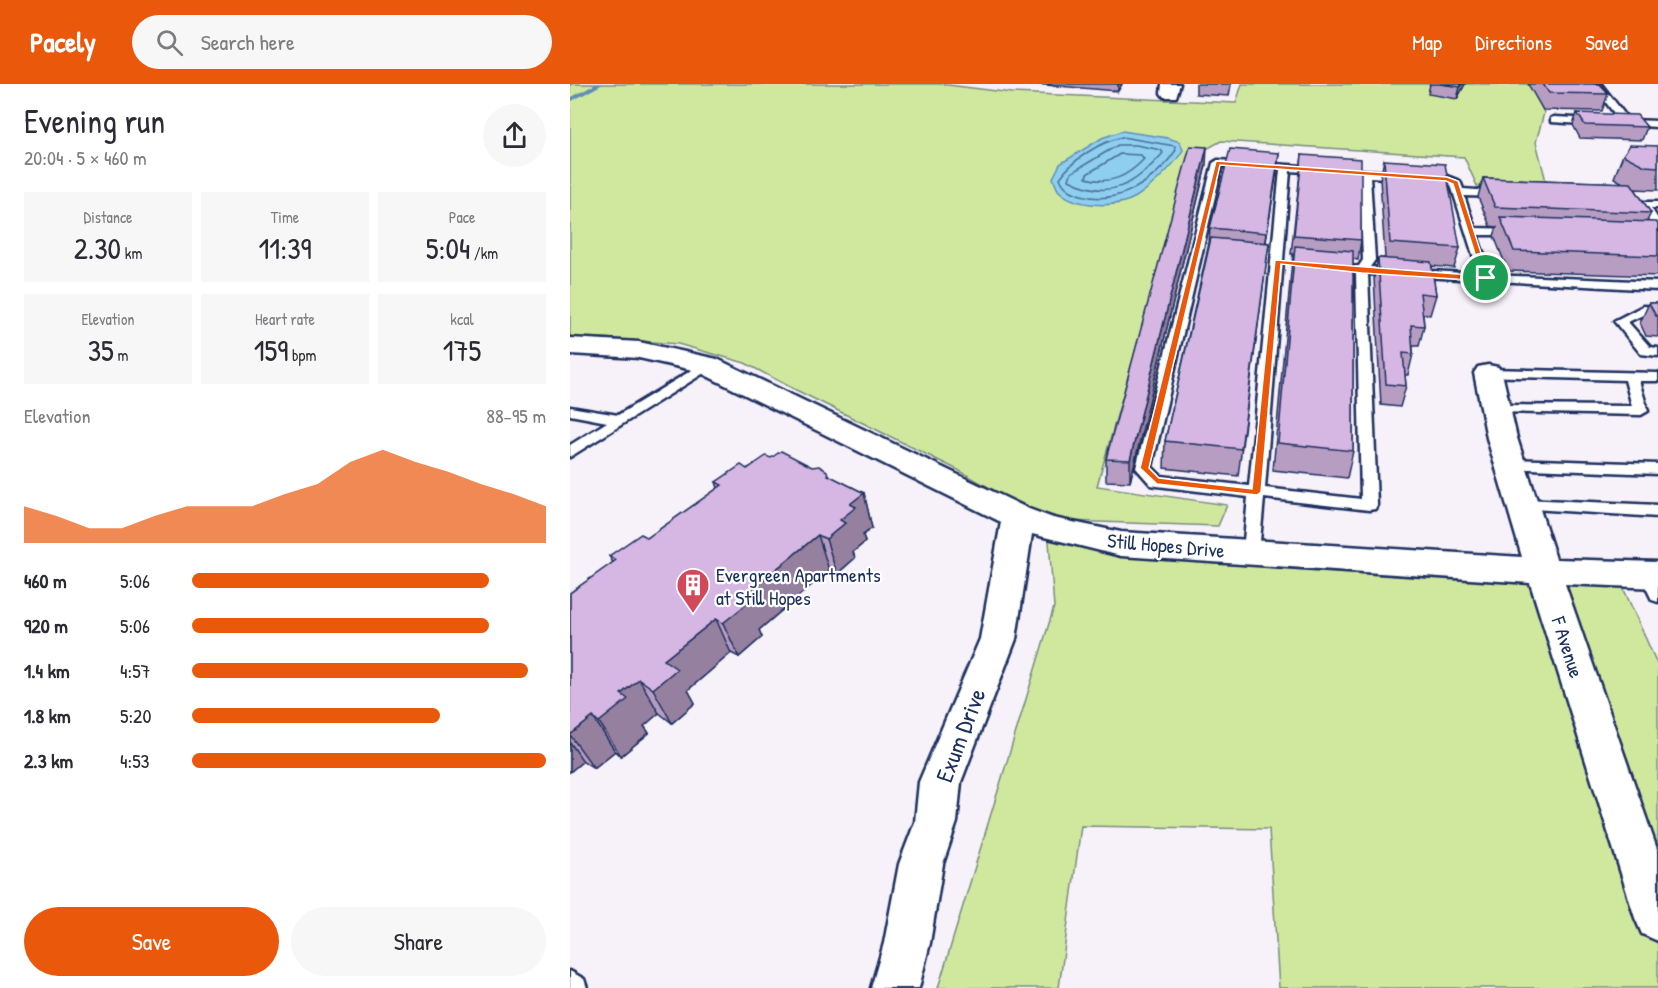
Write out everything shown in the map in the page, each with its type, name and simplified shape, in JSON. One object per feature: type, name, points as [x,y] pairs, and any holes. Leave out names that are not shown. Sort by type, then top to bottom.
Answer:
[{"type":"street","name":"Still Hopes Drive","points":[[570,346],[632,347],[672,354],[707,365],[1018,517],[1048,528],[1121,544],[1543,571],[1655,582]]},
{"type":"street","name":"F Avenue","points":[[1488,373],[1511,465],[1543,571],[1658,918]]},
{"type":"street","name":"Exum Drive","points":[[896,988],[907,943],[921,864],[936,822],[940,782],[998,639],[1018,517]]},
{"type":"lane","points":[[1596,84],[1626,123]]},
{"type":"lane","points":[[1554,120],[1602,122]]},
{"type":"lane","points":[[1614,123],[1658,124]]},
{"type":"lane","points":[[1365,173],[1370,260],[1362,270],[1368,505],[1157,481],[1144,468],[1202,256],[1218,163],[1365,173],[1447,179],[1456,183],[1486,278]]},
{"type":"lane","points":[[1251,552],[1286,168]]},
{"type":"lane","points":[[1458,192],[1514,194]]},
{"type":"lane","points":[[1658,205],[1639,203],[1658,227]]},
{"type":"lane","points":[[1470,231],[1528,233]]},
{"type":"lane","points":[[1341,268],[1658,286]]},
{"type":"lane","points":[[1658,311],[1642,310],[1620,321],[1646,351],[1658,352]]},
{"type":"lane","points":[[570,452],[707,365]]},
{"type":"lane","points":[[1488,373],[1658,376]]},
{"type":"lane","points":[[1496,408],[1641,411],[1630,375]]},
{"type":"lane","points":[[570,411],[621,420]]},
{"type":"lane","points":[[1511,465],[1658,469]]},
{"type":"lane","points":[[1523,504],[1658,511]]},
{"type":"lane","points":[[570,983],[575,988]]},
{"type":"green space","points":[[570,84],[940,84],[1012,93],[1236,103],[1242,84],[1531,84],[1544,113],[1536,142],[1548,189],[1477,186],[1464,157],[1221,141],[1190,158],[1097,486],[1227,505],[1218,526],[1069,521],[1018,504],[958,470],[745,363],[678,344],[602,338],[570,339]]},
{"type":"green space","points":[[1048,528],[1617,574],[1658,666],[1658,988],[1279,988],[1269,829],[1081,826],[1059,988],[938,988],[1054,607]]},
{"type":"water","points":[[1122,131],[1168,138],[1180,142],[1183,150],[1155,182],[1128,201],[1108,204],[1086,203],[1066,197],[1059,191],[1053,178],[1060,164],[1102,138]]},
{"type":"building","points":[[1440,84],[1462,84],[1460,87]]},
{"type":"building","points":[[1543,84],[1600,84],[1608,94],[1549,93]]},
{"type":"building","points":[[1577,113],[1637,115],[1647,127],[1585,125]]},
{"type":"building","points":[[1630,145],[1658,146],[1658,167],[1645,166],[1623,155]]},
{"type":"building","points":[[1190,146],[1207,147],[1130,460],[1106,459]]},
{"type":"building","points":[[1230,149],[1279,153],[1267,233],[1210,228]]},
{"type":"building","points":[[1302,155],[1361,159],[1361,240],[1294,235]]},
{"type":"building","points":[[1384,160],[1445,164],[1460,248],[1390,243]]},
{"type":"building","points":[[1483,178],[1631,183],[1651,213],[1495,207]]},
{"type":"building","points":[[1500,217],[1656,222],[1658,224],[1658,256],[1514,251]]},
{"type":"building","points":[[1211,238],[1269,243],[1241,449],[1165,441]]},
{"type":"building","points":[[1295,246],[1353,251],[1353,451],[1278,443]]},
{"type":"building","points":[[1378,258],[1431,262],[1436,295],[1420,293],[1424,326],[1411,325],[1413,354],[1403,353],[1406,386],[1386,384]]},
{"type":"building","points":[[1649,303],[1658,303],[1658,316],[1656,316]]},
{"type":"building","name":"Evergreen Apartments at Still Hopes","points":[[781,451],[812,467],[819,466],[827,471],[828,475],[864,493],[850,504],[856,507],[840,520],[845,523],[826,539],[818,535],[741,598],[748,603],[723,623],[716,619],[664,660],[677,669],[653,689],[639,679],[621,694],[628,699],[599,722],[593,717],[570,735],[570,593],[616,560],[609,556],[641,534],[647,538],[722,485],[716,482],[741,465],[747,469],[766,456],[771,458]]},
{"type":"waterway","points":[[570,100],[600,84]]},
{"type":"place","name":"Evergreen Apartments at Still Hopes","points":[[693,614]]},
{"type":"route","points":[[1218,163],[1447,179],[1456,183],[1486,278],[1277,262],[1257,492],[1157,481],[1144,468],[1218,163]]}]
